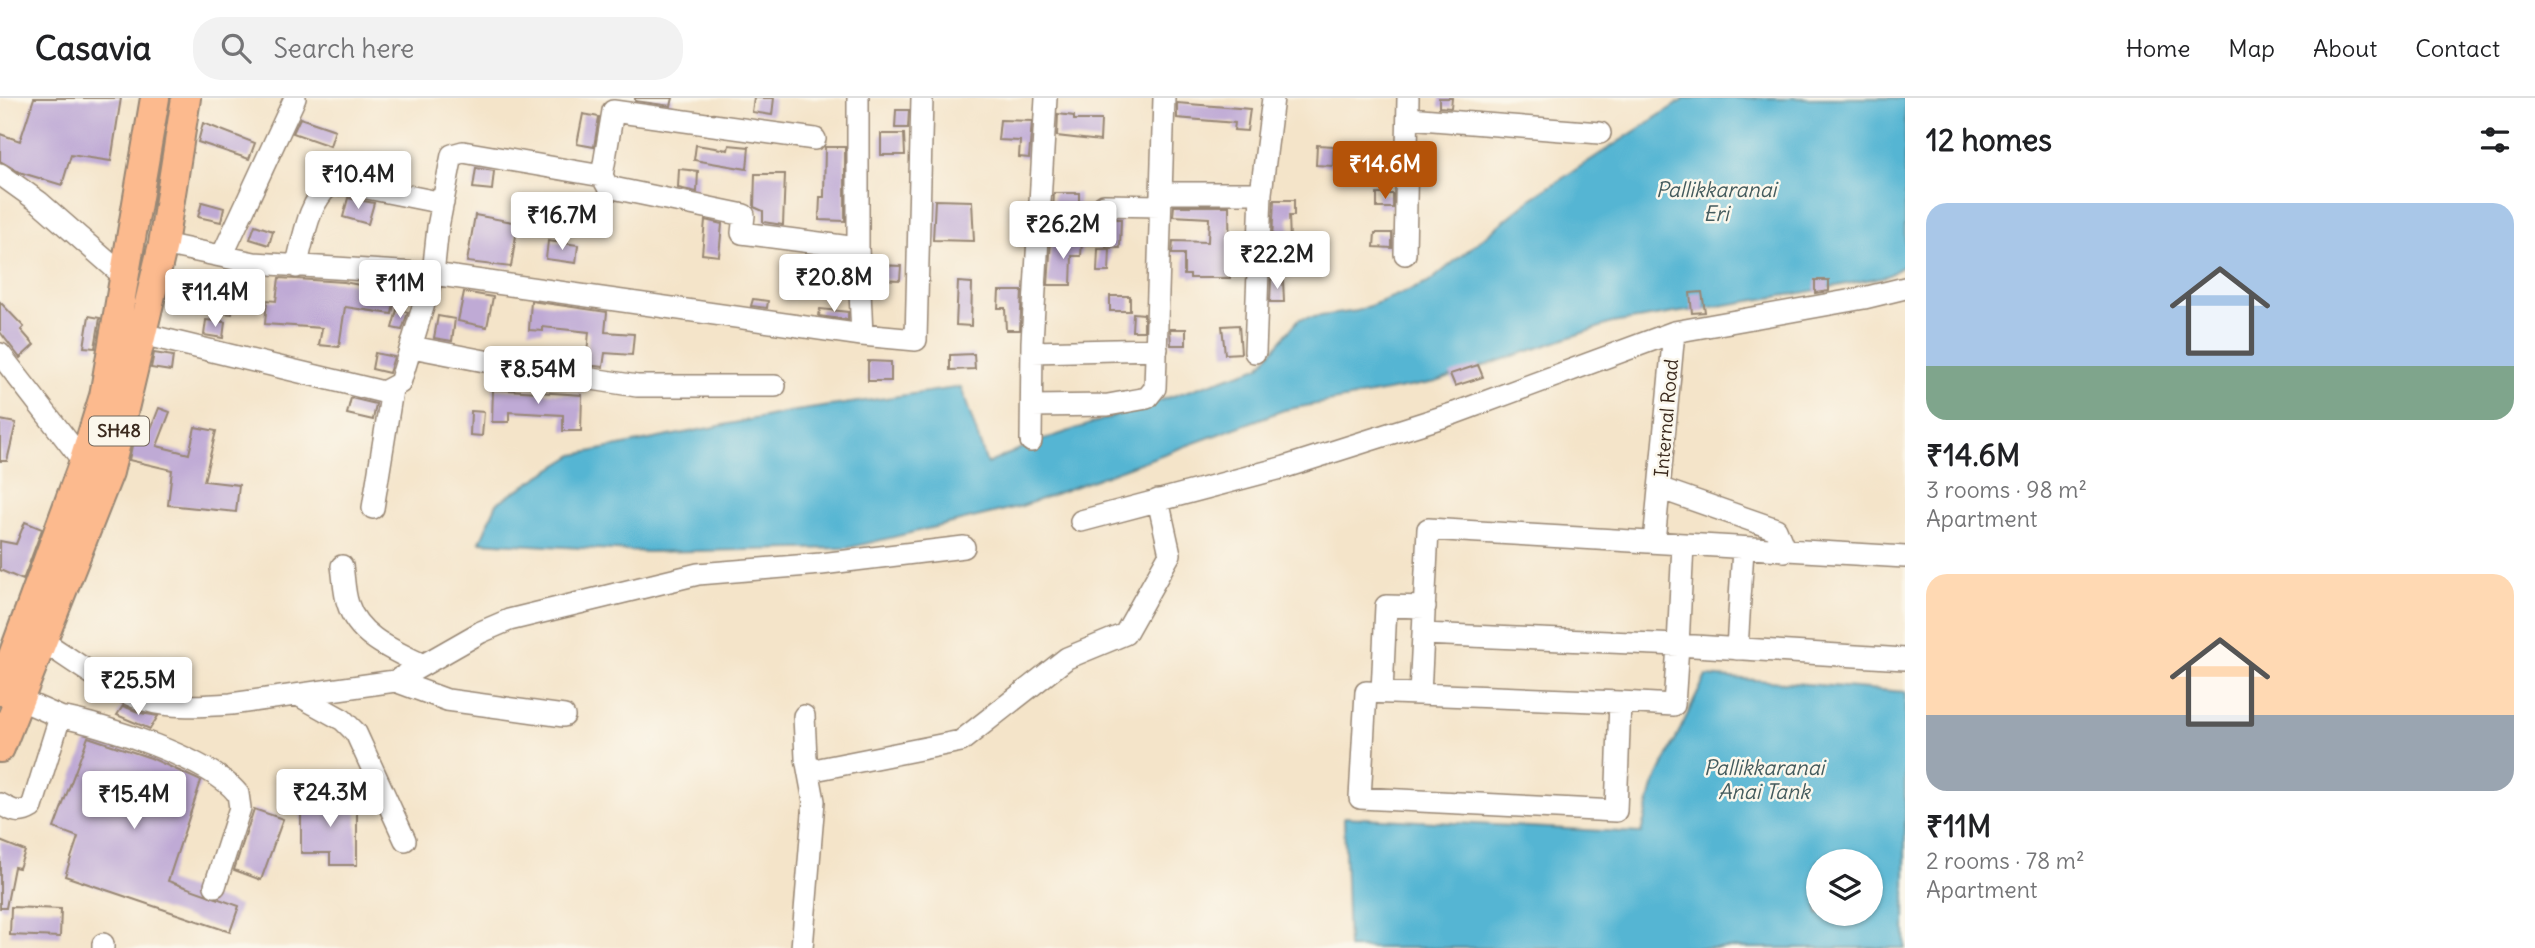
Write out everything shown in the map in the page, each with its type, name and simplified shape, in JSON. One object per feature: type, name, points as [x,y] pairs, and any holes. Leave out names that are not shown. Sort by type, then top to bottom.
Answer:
[{"type":"main road","name":"SH48","points":[[0,748],[5,689],[104,396],[155,98]]},
{"type":"main road","name":"SH48","points":[[5,689],[41,640],[109,472],[163,244],[187,98]]},
{"type":"street","points":[[222,256],[295,98]]},
{"type":"street","points":[[858,98],[858,248],[862,335]]},
{"type":"street","points":[[163,244],[296,267],[433,274],[862,335],[916,340],[922,98]]},
{"type":"street","points":[[1031,442],[1032,352],[1046,98]]},
{"type":"street","points":[[1032,407],[1108,405],[1147,398],[1155,388],[1164,98]]},
{"type":"street","points":[[1255,352],[1261,193],[1273,98]]},
{"type":"street","points":[[1405,254],[1408,108],[1600,134]]},
{"type":"street","points":[[815,139],[613,111],[601,176],[608,187],[744,215],[742,233],[858,248]]},
{"type":"street","points":[[142,334],[383,392],[392,390],[400,383],[433,274],[452,155],[463,152],[601,176]]},
{"type":"street","points":[[296,267],[313,206],[320,193],[345,169]]},
{"type":"street","points":[[0,174],[39,202],[126,278]]},
{"type":"street","points":[[330,185],[347,184],[443,203]]},
{"type":"street","points":[[1104,205],[1261,193]]},
{"type":"street","points":[[1080,521],[1285,467],[1455,414],[1674,332],[1864,298],[1905,288]]},
{"type":"street","name":"Internal Road","points":[[1674,332],[1659,488],[1776,529],[1784,551]]},
{"type":"street","points":[[412,348],[637,386],[775,386]]},
{"type":"street","points":[[1032,352],[1157,349]]},
{"type":"street","points":[[0,354],[83,461]]},
{"type":"street","points":[[0,384],[22,385]]},
{"type":"street","points":[[373,508],[392,390]]},
{"type":"street","points":[[1654,542],[1659,488]]},
{"type":"street","points":[[809,771],[961,741],[1067,658],[1125,634],[1170,554],[1158,500]]},
{"type":"street","points":[[1420,694],[1428,529],[1905,557]]},
{"type":"street","points":[[1620,702],[1616,811],[1360,798],[1366,692],[1620,702],[1674,705],[1683,545]]},
{"type":"street","points":[[41,640],[123,691],[145,700],[209,705],[395,681],[509,620],[698,573],[821,564],[964,547]]},
{"type":"street","points":[[1737,649],[1743,548]]},
{"type":"street","points":[[342,566],[348,606],[370,635],[381,644],[423,665]]},
{"type":"street","points":[[1382,692],[1386,606],[1424,607]]},
{"type":"street","points":[[1423,634],[1678,645],[1905,659]]},
{"type":"street","points":[[395,681],[447,700],[564,716]]},
{"type":"street","points":[[5,689],[60,717],[104,728],[209,768],[233,787],[239,794],[240,808],[215,886]]},
{"type":"street","points":[[298,695],[343,720],[356,733],[405,839]]},
{"type":"street","points":[[803,716],[814,802],[803,948]]},
{"type":"street","points":[[0,804],[23,813],[33,807],[60,717]]},
{"type":"water","name":"Pallikkaranai Eri","points":[[1686,98],[1905,98],[1905,265],[1887,276],[1807,292],[1612,323],[1436,382],[1284,410],[1022,506],[848,548],[647,552],[480,542],[497,503],[574,455],[789,412],[961,387],[987,464],[1031,444],[1259,367],[1299,319],[1357,311],[1428,283],[1532,198]]},
{"type":"water","name":"Pallikkaranai Anai Tank","points":[[1706,676],[1905,692],[1905,948],[1348,948],[1344,817],[1641,833],[1653,786]]},
{"type":"building","points":[[34,98],[121,98],[111,161],[71,155],[62,185],[19,172],[0,161],[0,134],[20,141]]},
{"type":"building","points":[[635,98],[673,98],[671,106],[635,101]]},
{"type":"building","points":[[754,98],[774,98],[772,115],[752,112]]},
{"type":"building","points":[[1439,98],[1452,98],[1451,108],[1439,107]]},
{"type":"building","points":[[1177,103],[1250,109],[1247,131],[1234,130],[1235,123],[1177,118]]},
{"type":"building","points":[[896,110],[909,110],[908,128],[895,128]]},
{"type":"building","points":[[583,114],[599,117],[594,147],[577,144]]},
{"type":"building","points":[[1058,114],[1074,116],[1074,120],[1101,120],[1100,141],[1057,136]]},
{"type":"building","points":[[300,118],[335,130],[330,146],[293,133]]},
{"type":"building","points":[[1000,120],[1032,121],[1029,158],[1019,157],[1020,141],[998,140]]},
{"type":"building","points":[[203,123],[255,143],[249,159],[198,142]]},
{"type":"building","points":[[881,134],[904,134],[905,155],[881,155]]},
{"type":"building","points":[[696,145],[728,150],[729,145],[749,147],[747,169],[694,160]]},
{"type":"building","points":[[1317,145],[1334,146],[1333,166],[1316,165]]},
{"type":"building","points":[[825,147],[845,147],[845,221],[819,220],[820,197],[824,197]]},
{"type":"building","points":[[370,154],[388,160],[384,172],[366,166]]},
{"type":"building","points":[[476,168],[494,171],[492,190],[473,188]]},
{"type":"building","points":[[679,169],[698,171],[697,192],[678,188]]},
{"type":"building","points":[[755,174],[785,174],[783,225],[763,222],[763,211],[754,207]]},
{"type":"building","points":[[1054,193],[1079,193],[1079,211],[1053,211]]},
{"type":"building","points":[[1377,194],[1393,194],[1393,208],[1377,208]]},
{"type":"building","points":[[348,198],[374,203],[368,224],[343,217]]},
{"type":"building","points":[[935,200],[972,201],[974,241],[933,240]]},
{"type":"building","points":[[1274,200],[1294,200],[1294,216],[1289,216],[1290,240],[1272,240]]},
{"type":"building","points":[[202,202],[224,208],[221,222],[198,217]]},
{"type":"building","points":[[1174,206],[1229,206],[1230,278],[1190,278],[1190,275],[1184,275],[1184,254],[1172,254],[1173,241],[1208,242],[1209,218],[1173,216]]},
{"type":"building","points":[[475,215],[518,223],[511,267],[467,262]]},
{"type":"building","points":[[1106,219],[1121,219],[1120,248],[1106,248]]},
{"type":"building","points":[[705,220],[722,224],[719,256],[702,254]]},
{"type":"building","points":[[255,225],[273,231],[269,245],[250,239]]},
{"type":"building","points":[[1375,233],[1392,233],[1392,248],[1374,247]]},
{"type":"building","points":[[1051,240],[1082,241],[1081,256],[1072,256],[1071,285],[1048,285]]},
{"type":"building","points":[[548,241],[578,245],[576,263],[546,259]]},
{"type":"building","points":[[1098,249],[1110,249],[1109,272],[1097,272]]},
{"type":"building","points":[[819,257],[838,259],[837,276],[846,277],[847,288],[804,286],[806,262],[818,263]]},
{"type":"building","points":[[878,265],[901,266],[900,280],[878,279]]},
{"type":"building","points":[[219,276],[236,278],[232,314],[215,312]]},
{"type":"building","points":[[279,278],[344,282],[396,292],[392,314],[345,307],[339,347],[319,345],[322,328],[265,324],[267,300],[276,301]]},
{"type":"building","points":[[1271,279],[1283,279],[1284,302],[1270,302]]},
{"type":"building","points":[[1815,280],[1829,280],[1829,291],[1815,293]]},
{"type":"building","points":[[958,282],[972,283],[971,326],[956,325]]},
{"type":"building","points":[[999,291],[1022,291],[1020,330],[1006,330],[1005,308],[998,308]]},
{"type":"building","points":[[464,292],[493,297],[487,327],[458,321]]},
{"type":"building","points":[[1702,292],[1705,312],[1692,313],[1690,293]]},
{"type":"building","points":[[1110,296],[1130,296],[1130,311],[1110,311]]},
{"type":"building","points":[[753,299],[768,301],[767,308],[751,306]]},
{"type":"building","points":[[531,301],[607,312],[605,332],[634,334],[632,355],[605,353],[603,367],[586,365],[589,332],[543,327],[543,331],[529,330]]},
{"type":"building","points":[[0,302],[24,327],[21,330],[34,345],[20,358],[0,332]]},
{"type":"building","points":[[820,309],[848,312],[848,320],[819,316]]},
{"type":"building","points":[[397,310],[408,312],[402,330],[392,328]]},
{"type":"building","points":[[1133,313],[1144,314],[1144,331],[1132,331]]},
{"type":"building","points":[[89,316],[100,318],[95,348],[84,347]]},
{"type":"building","points":[[438,316],[455,319],[452,341],[434,338]]},
{"type":"building","points":[[206,320],[225,322],[223,338],[204,335]]},
{"type":"building","points":[[1239,325],[1241,353],[1225,354],[1222,326]]},
{"type":"building","points":[[1170,329],[1186,329],[1186,345],[1171,345]]},
{"type":"building","points":[[154,353],[173,356],[171,371],[151,368]]},
{"type":"building","points":[[375,353],[394,357],[389,373],[372,369]]},
{"type":"building","points":[[974,354],[975,369],[950,370],[950,355]]},
{"type":"building","points":[[868,361],[891,362],[891,381],[868,381]]},
{"type":"building","points":[[1478,365],[1483,377],[1455,386],[1450,374]]},
{"type":"building","points":[[493,389],[582,395],[581,431],[563,431],[563,415],[509,412],[509,422],[492,422]]},
{"type":"building","points":[[351,398],[376,404],[373,420],[347,414]]},
{"type":"building","points":[[159,408],[170,412],[157,446],[189,454],[195,427],[216,431],[204,481],[239,485],[236,512],[168,505],[172,470],[129,460],[133,441],[145,444]]},
{"type":"building","points":[[471,411],[484,412],[482,436],[470,435]]},
{"type":"building","points":[[0,420],[16,423],[7,461],[0,461]]},
{"type":"building","points":[[25,522],[42,529],[23,580],[0,570],[0,541],[16,544]]},
{"type":"building","points":[[123,706],[158,716],[150,729],[117,715]]},
{"type":"building","points":[[88,737],[151,758],[201,781],[168,881],[239,906],[230,932],[65,876],[78,837],[54,828]]},
{"type":"building","points":[[301,798],[357,798],[357,865],[330,865],[330,853],[301,853]]},
{"type":"building","points":[[254,809],[283,819],[261,880],[234,870]]},
{"type":"building","points":[[0,841],[25,851],[19,868],[14,867],[6,908],[0,908]]},
{"type":"building","points":[[11,907],[61,909],[60,937],[10,935]]}]
